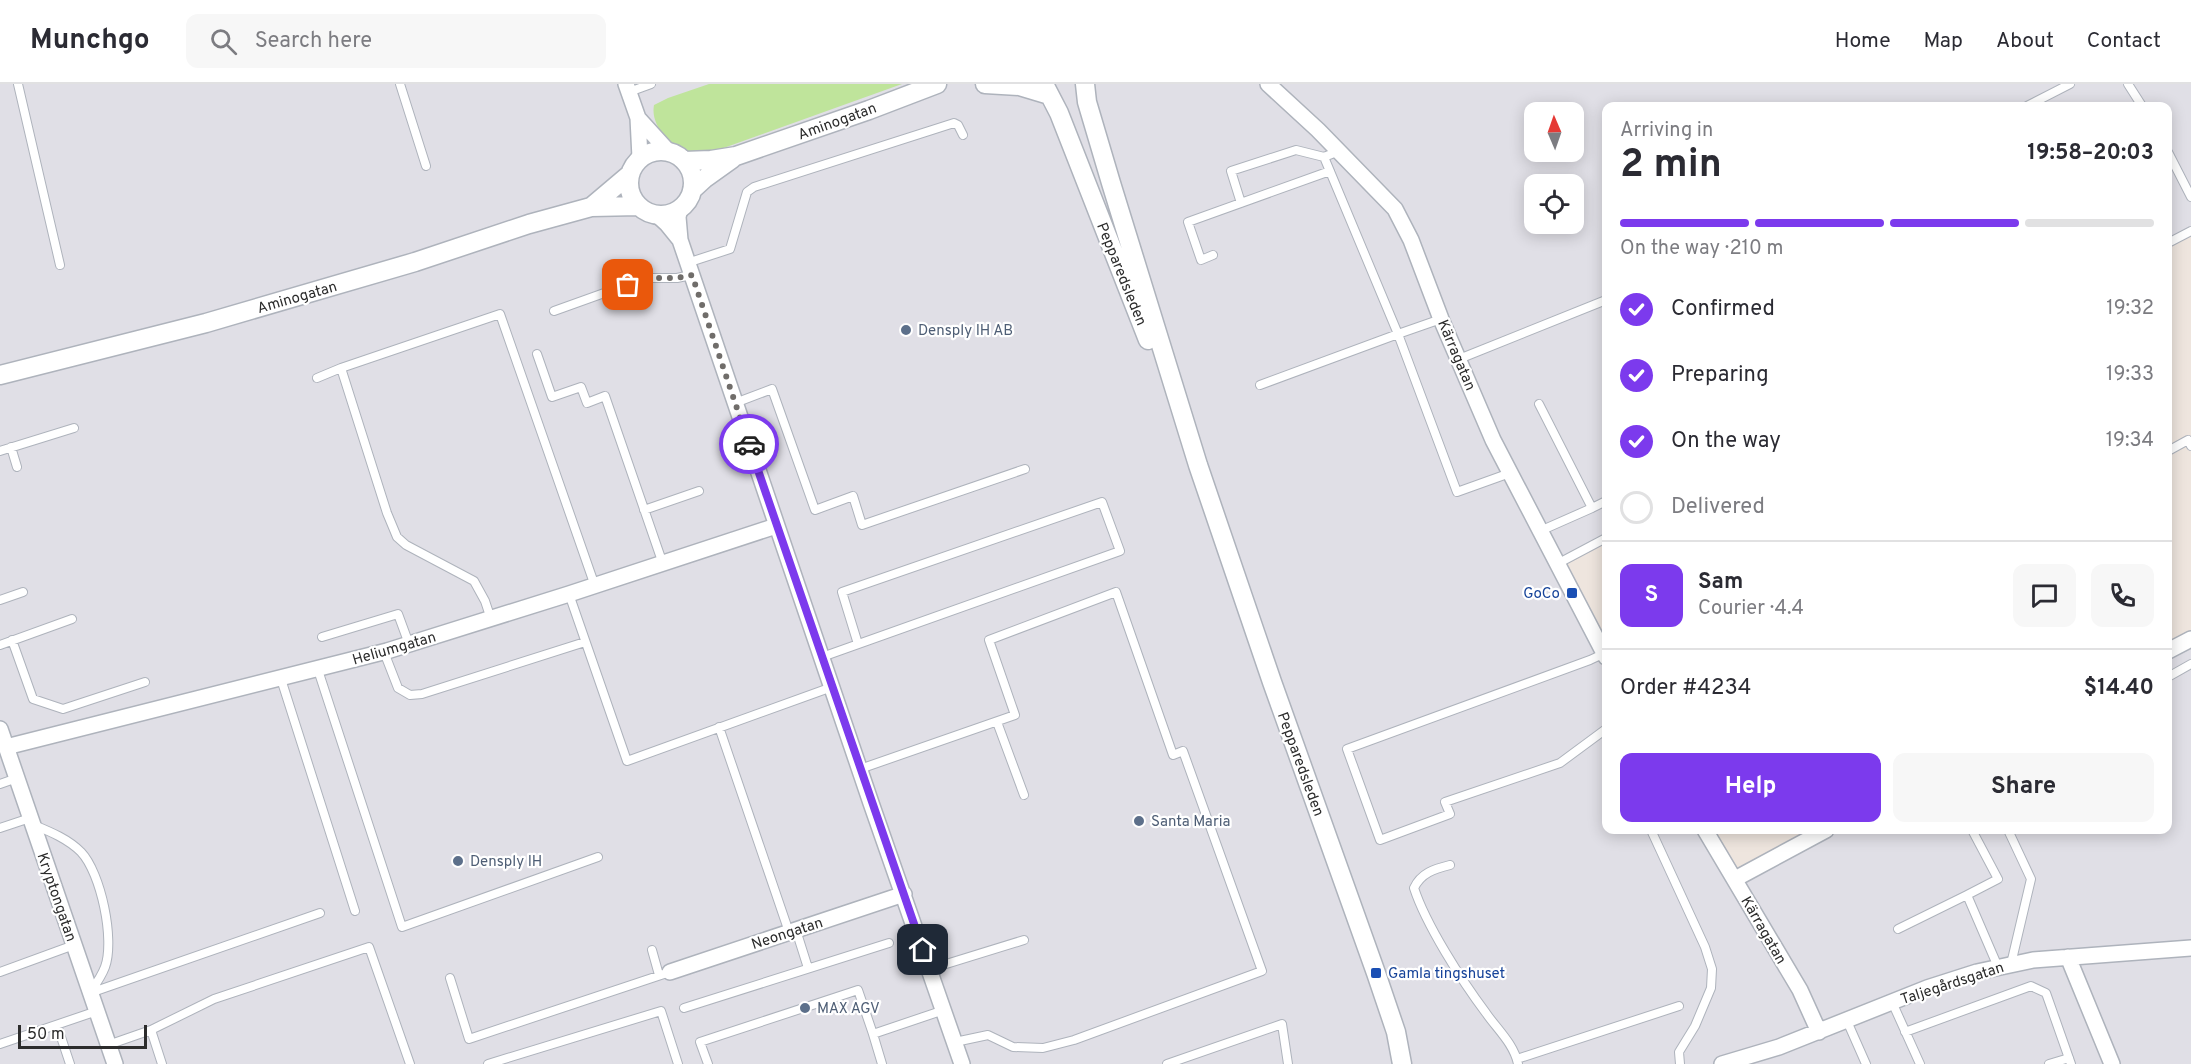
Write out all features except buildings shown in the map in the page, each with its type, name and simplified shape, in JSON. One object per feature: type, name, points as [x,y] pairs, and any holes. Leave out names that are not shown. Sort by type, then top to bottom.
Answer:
[{"type":"street","name":"Aminogatan","points":[[684,161],[736,156],[937,84]]},
{"type":"street","points":[[984,84],[1050,87]]},
{"type":"street","name":"Pepparedsleden","points":[[1085,84],[1087,102],[1102,153],[1198,465],[1272,682],[1376,973],[1396,1032],[1402,1064]]},
{"type":"street","name":"Kärragatan","points":[[1268,84],[1332,154],[1395,209],[1411,240],[1441,319],[1493,440],[1602,648]]},
{"type":"street","name":"Pepparedsleden","points":[[1050,87],[1198,465]]},
{"type":"street","points":[[627,88],[638,118],[640,158]]},
{"type":"street","points":[[638,118],[668,151],[684,161],[693,180],[692,190],[680,208],[665,214],[656,214]]},
{"type":"street","points":[[668,151],[658,150],[640,158],[630,174],[630,191],[639,206],[656,214],[680,240]]},
{"type":"street","name":"Aminogatan","points":[[692,190],[704,178],[736,156]]},
{"type":"street","name":"Aminogatan","points":[[591,207],[630,174]]},
{"type":"street","name":"Aminogatan","points":[[0,375],[206,323],[415,262],[529,224],[591,207],[639,206]]},
{"type":"street","points":[[680,208],[678,218],[680,240],[689,269],[963,1064]]},
{"type":"street","name":"Heliumgatan","points":[[6,747],[318,670],[409,644],[776,526]]},
{"type":"street","points":[[2172,649],[2191,639]]},
{"type":"street","name":"Kryptongatan","points":[[0,729],[115,1064]]},
{"type":"street","name":"Kärragatan","points":[[1707,834],[1800,990],[1819,1032]]},
{"type":"street","points":[[1735,879],[1819,834]]},
{"type":"street","name":"Neongatan","points":[[664,973],[904,894]]},
{"type":"street","name":"Taljegårdsgatan","points":[[1722,1064],[1819,1032],[1927,988],[2004,966],[2033,960],[2191,948]]},
{"type":"street","points":[[2068,957],[2112,1064]]},
{"type":"lane","points":[[18,84],[60,265]]},
{"type":"lane","points":[[400,84],[426,166]]},
{"type":"lane","points":[[627,88],[651,84]]},
{"type":"lane","points":[[2035,102],[2070,84]]},
{"type":"lane","points":[[2128,84],[2139,102]]},
{"type":"lane","points":[[554,311],[646,278],[677,278],[689,269],[730,249],[747,192],[754,187],[954,123],[958,125],[963,135]]},
{"type":"lane","points":[[1241,203],[1231,171],[1296,150],[1332,154],[1330,171],[1398,334],[1457,492],[1510,472]]},
{"type":"lane","points":[[2172,160],[2191,197]]},
{"type":"lane","points":[[1214,255],[1201,260],[1188,222],[1330,171]]},
{"type":"lane","points":[[2172,241],[2191,231]]},
{"type":"lane","points":[[1459,359],[1602,302]]},
{"type":"lane","points":[[317,378],[500,314],[595,586]]},
{"type":"lane","points":[[1260,385],[1441,319]]},
{"type":"lane","points":[[537,354],[552,397],[581,387],[587,403],[605,396],[663,564]]},
{"type":"lane","points":[[341,368],[387,513],[397,537],[406,545],[474,581],[485,601],[491,619]]},
{"type":"lane","points":[[735,403],[772,389],[815,510],[853,496],[862,525],[1025,469]]},
{"type":"lane","points":[[1539,404],[1592,508]]},
{"type":"lane","points":[[0,451],[74,428]]},
{"type":"lane","points":[[2172,449],[2189,443]]},
{"type":"lane","points":[[11,447],[17,467]]},
{"type":"lane","points":[[644,510],[699,490]]},
{"type":"lane","points":[[822,657],[1120,551],[1102,502],[842,592],[858,644]]},
{"type":"lane","points":[[1540,531],[1602,503]]},
{"type":"lane","points":[[1557,564],[1602,540]]},
{"type":"lane","points":[[0,600],[23,592]]},
{"type":"lane","points":[[860,769],[1016,715],[989,640],[1116,592],[1173,755],[1183,752],[1262,971],[1074,1040],[1043,1048],[1013,1047],[988,1035],[955,1042]]},
{"type":"lane","points":[[569,594],[627,760],[832,687]]},
{"type":"lane","points":[[322,637],[398,614],[409,644]]},
{"type":"lane","points":[[0,645],[72,619]]},
{"type":"lane","points":[[12,640],[33,699],[53,706],[63,709],[145,682]]},
{"type":"lane","points":[[384,651],[398,688],[410,695],[422,694],[585,642]]},
{"type":"lane","points":[[1602,656],[1347,749],[1380,840],[1450,814],[1445,802],[1560,763],[1602,732]]},
{"type":"lane","points":[[2172,675],[2191,664]]},
{"type":"lane","points":[[318,670],[402,927],[598,857]]},
{"type":"lane","points":[[281,679],[355,911]]},
{"type":"lane","points":[[997,722],[1024,795]]},
{"type":"lane","points":[[719,727],[792,931],[808,968]]},
{"type":"lane","points":[[0,784],[17,778]]},
{"type":"lane","points":[[0,828],[31,821],[71,843],[90,864],[106,916],[109,948],[105,968],[90,993]]},
{"type":"lane","points":[[1653,834],[1705,947],[1712,969],[1711,988],[1695,1026],[1679,1052],[1680,1064]]},
{"type":"lane","points":[[1898,929],[1998,879],[1974,834]]},
{"type":"lane","points":[[2004,966],[2031,879],[2010,834]]},
{"type":"lane","points":[[1450,865],[1433,870],[1418,879],[1414,888],[1419,904],[1449,957],[1485,1013],[1504,1036],[1517,1061],[1679,1006]]},
{"type":"lane","points":[[1967,895],[2004,966]]},
{"type":"lane","points":[[90,993],[320,913]]},
{"type":"lane","points":[[930,969],[1023,940]]},
{"type":"lane","points":[[684,1008],[890,943]]},
{"type":"lane","points":[[0,972],[74,945]]},
{"type":"lane","points":[[108,1045],[151,1030],[214,999],[369,947],[410,1064]]},
{"type":"lane","points":[[450,978],[469,1039],[664,973],[652,950]]},
{"type":"lane","points":[[1905,1032],[2031,986],[2046,993],[2070,1061],[2049,1064]]},
{"type":"lane","points":[[708,1064],[700,1042],[858,990],[882,1064]]},
{"type":"lane","points":[[1892,1002],[1920,1064]]},
{"type":"lane","points":[[873,1034],[944,1010]]},
{"type":"lane","points":[[0,1044],[97,1011]]},
{"type":"lane","points":[[488,1064],[662,1011],[678,1064]]},
{"type":"lane","points":[[1847,1020],[1866,1064]]},
{"type":"lane","points":[[1167,1064],[1282,1024],[1288,1064]]},
{"type":"lane","points":[[57,1025],[70,1064]]},
{"type":"lane","points":[[151,1030],[162,1064]]},
{"type":"shaded area","points":[[0,84],[2191,84],[2191,234],[2172,244],[2172,102],[1602,102],[1602,545],[1564,565],[1602,633],[1602,834],[1717,834],[1737,868],[1804,834],[2172,834],[2172,644],[2191,634],[2191,1064],[0,1064]]},
{"type":"green space","points":[[709,84],[902,84],[718,150],[689,152],[675,145],[663,134],[655,120],[654,105]]},
{"type":"way so far","points":[[628,285],[646,278],[677,278],[692,275],[749,444]]},
{"type":"place","name":"Densply IH AB","points":[[906,330]]},
{"type":"place","name":"GoCo","points":[[1572,593]]},
{"type":"place","name":"Santa Maria","points":[[1139,821]]},
{"type":"place","name":"Densply IH","points":[[458,861]]},
{"type":"place","name":"Gamla tingshuset","points":[[1376,973]]},
{"type":"place","name":"MAX AGV","points":[[805,1008]]},
{"type":"route","points":[[749,444],[923,950]]}]
